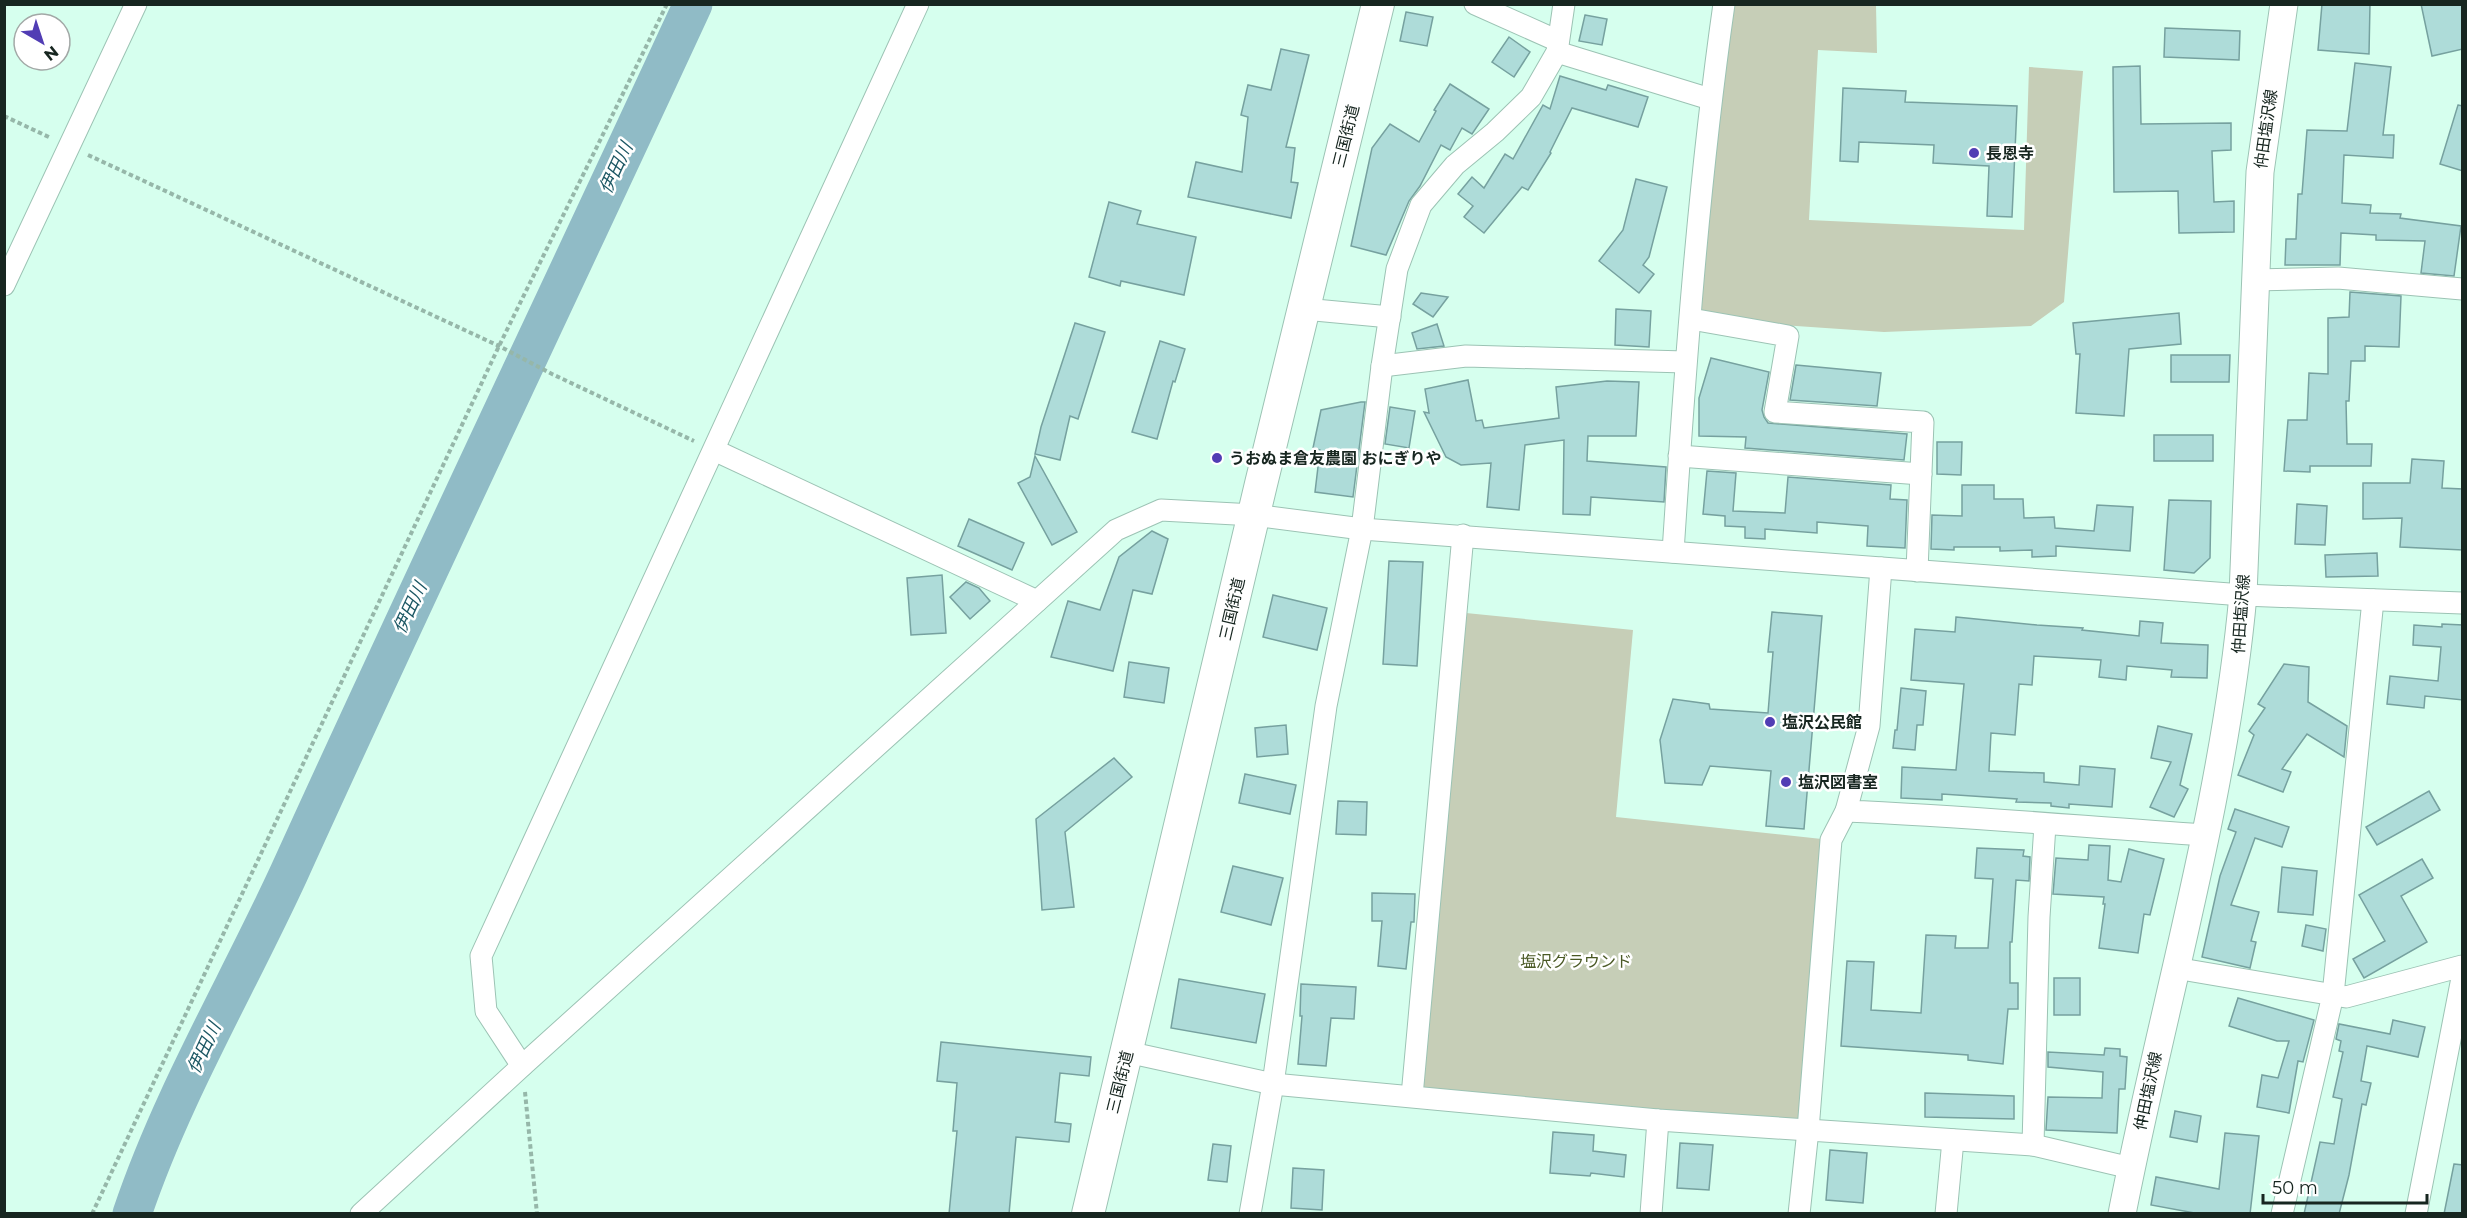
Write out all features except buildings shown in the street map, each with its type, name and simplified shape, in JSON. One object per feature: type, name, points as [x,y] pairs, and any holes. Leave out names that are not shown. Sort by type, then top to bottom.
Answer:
[{"type":"highway","name":"三国街道","points":[[1088,1214],[1378,4]]},
{"type":"main road","name":"仲田塩沢線","points":[[2122,1214],[2205,835],[2237,663],[2243,595],[2260,172],[2284,4]]},
{"type":"street","points":[[4,285],[136,4]]},
{"type":"street","points":[[522,1066],[486,1011],[481,956],[918,4]]},
{"type":"street","points":[[1475,4],[1558,46],[1710,99]]},
{"type":"street","points":[[1250,1214],[1273,1084],[1326,706],[1362,529],[1382,366],[1397,269],[1421,205],[1455,165],[1495,132],[1530,97],[1558,46],[1564,4]]},
{"type":"street","points":[[1673,552],[1685,362],[1691,319],[1710,99],[1724,4]]},
{"type":"street","points":[[2254,280],[2338,278],[2463,289]]},
{"type":"street","points":[[1304,309],[1390,317]]},
{"type":"street","points":[[1691,319],[1788,336],[1775,412],[1923,422],[1917,571]]},
{"type":"street","points":[[1382,366],[1466,356],[1685,362]]},
{"type":"street","points":[[714,450],[1037,601]]},
{"type":"street","points":[[1679,456],[1921,474]]},
{"type":"street","points":[[361,1214],[1116,530],[1161,510],[1254,515],[1362,529],[2243,595],[2463,603]]},
{"type":"street","points":[[1412,1096],[1463,535]]},
{"type":"street","points":[[1799,1214],[1808,1130],[1831,840],[1846,811],[1869,726],[1881,568]]},
{"type":"street","points":[[2282,1214],[2332,995],[2373,600]]},
{"type":"street","points":[[1846,811],[1931,814],[2045,825],[2205,835]]},
{"type":"street","points":[[2033,1145],[2039,917],[2045,825]]},
{"type":"street","points":[[2175,968],[2346,997],[2463,966]]},
{"type":"street","points":[[2416,1214],[2463,978]]},
{"type":"street","points":[[1127,1052],[1273,1084],[1658,1120],[2033,1145],[2131,1168]]},
{"type":"street","points":[[1651,1214],[1658,1120]]},
{"type":"street","points":[[1946,1214],[1953,1140]]},
{"type":"path","points":[[92,1214],[499,346],[667,4]]},
{"type":"path","points":[[4,116],[499,346],[552,374],[714,450]]},
{"type":"path","points":[[522,1066],[537,1214]]},
{"type":"green space","points":[[1724,5],[1876,5],[1877,53],[1818,50],[1809,220],[2024,230],[2029,67],[2083,71],[2064,302],[2031,326],[1884,332],[1691,319]]},
{"type":"green space","name":"塩沢グラウンド","points":[[1456,612],[1633,630],[1616,817],[1831,840],[1808,1130],[1412,1096]]},
{"type":"waterway","name":"伊田川","points":[[132,1214],[166,1126],[289,873],[693,4]]},
{"type":"place","name":"長恩寺","points":[[1974,153]]},
{"type":"place","name":"うおぬま倉友農園 おにぎりや","points":[[1217,458]]},
{"type":"place","name":"塩沢公民館","points":[[1770,722]]},
{"type":"place","name":"塩沢図書室","points":[[1786,782]]}]
